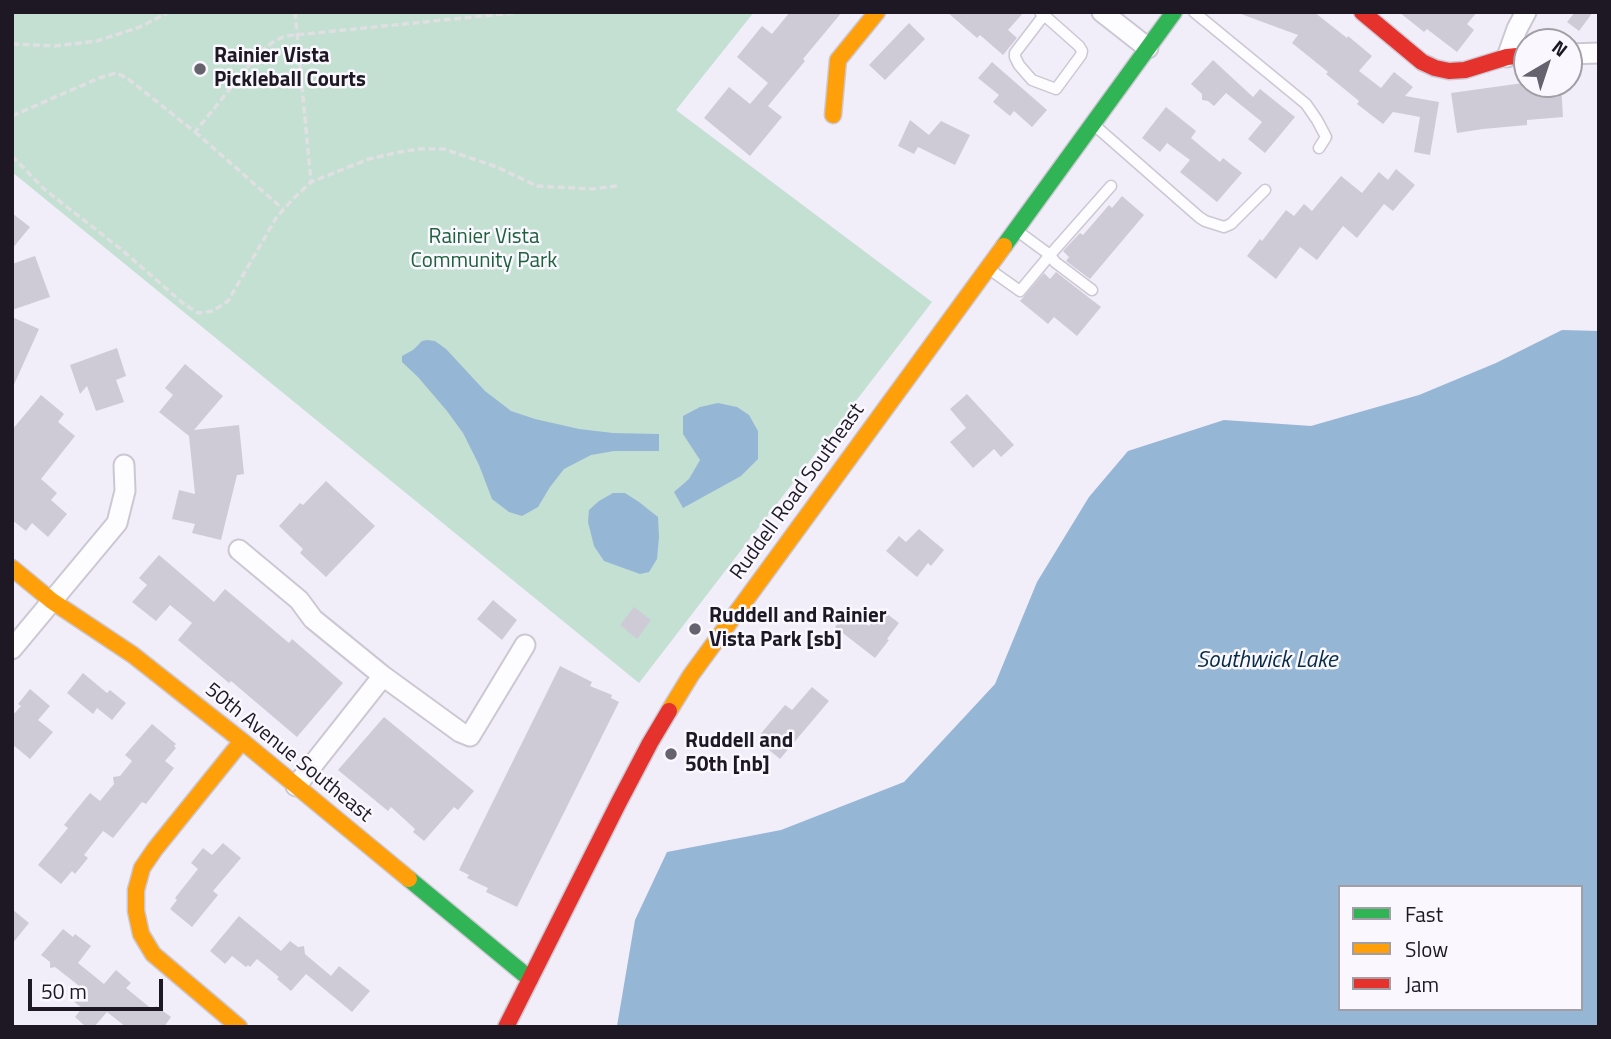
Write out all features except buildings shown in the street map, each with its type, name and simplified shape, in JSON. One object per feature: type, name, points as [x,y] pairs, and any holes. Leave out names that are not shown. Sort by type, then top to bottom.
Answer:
[{"type":"street","points":[[833,115],[838,60],[877,12]]},
{"type":"street","points":[[1102,12],[1148,48]]},
{"type":"street","name":"Ruddell Road Southeast","points":[[506,1027],[632,778],[691,675],[1174,12]]},
{"type":"street","points":[[1362,12],[1422,62],[1435,68],[1465,70],[1513,56]]},
{"type":"street","points":[[1507,57],[1526,12]]},
{"type":"street","points":[[12,649],[117,523],[125,491],[124,466]]},
{"type":"street","points":[[239,550],[299,600],[313,619],[383,676],[460,732],[470,736],[525,645]]},
{"type":"street","name":"50th Avenue Southeast","points":[[12,568],[52,601],[133,655],[242,741],[530,979]]},
{"type":"street","points":[[296,786],[383,676]]},
{"type":"street","points":[[239,1027],[153,954],[141,934],[136,911],[136,890],[142,869],[155,849],[242,741]]},
{"type":"lane","points":[[1194,12],[1306,104],[1326,137],[1319,148]]},
{"type":"lane","points":[[1042,14],[1082,51],[1056,89],[1040,85],[1027,77],[1015,53],[1042,14]]},
{"type":"lane","points":[[1093,123],[1199,217],[1217,226],[1231,224],[1265,190]]},
{"type":"lane","points":[[988,268],[1020,291],[1111,186]]},
{"type":"lane","points":[[1016,229],[1092,290]]},
{"type":"path","points":[[12,44],[55,46],[97,41],[140,27],[169,12]]},
{"type":"path","points":[[295,12],[312,182]]},
{"type":"path","points":[[195,132],[260,52],[285,36],[523,12]]},
{"type":"path","points":[[12,116],[116,73],[127,78],[195,132],[283,209]]},
{"type":"path","points":[[12,156],[44,189],[198,313],[213,311],[228,301],[276,218],[312,182],[369,159],[421,149],[444,149],[497,167],[537,186],[592,189],[617,186]]},
{"type":"green space","name":"Rainier Vista Community Park","points":[[12,12],[754,12],[676,110],[932,302],[639,683],[12,172]]},
{"type":"water","name":"Southwick Lake","points":[[1562,330],[1599,331],[1599,1027],[617,1026],[635,920],[667,852],[781,830],[904,782],[995,684],[1037,582],[1089,497],[1128,451],[1224,420],[1311,426],[1419,395],[1496,363]]},
{"type":"water","points":[[427,340],[435,341],[446,349],[485,391],[511,411],[579,429],[659,434],[659,451],[614,451],[591,455],[564,469],[538,507],[522,516],[509,512],[492,499],[463,433],[418,377],[402,362],[402,356]]},
{"type":"water","points":[[718,403],[737,407],[749,415],[758,431],[758,459],[741,476],[683,508],[674,492],[689,479],[700,460],[683,434],[683,416],[700,407]]},
{"type":"water","points":[[613,493],[625,493],[658,517],[657,559],[649,572],[640,574],[604,561],[594,546],[588,522],[589,510]]},
{"type":"traffic: fast","points":[[1004,246],[1174,12]]},
{"type":"traffic: fast","points":[[409,879],[530,979]]},
{"type":"traffic: slow","points":[[833,115],[838,60],[877,12]]},
{"type":"traffic: slow","points":[[669,711],[691,675],[1004,246]]},
{"type":"traffic: slow","points":[[12,568],[52,601],[133,655],[409,879]]},
{"type":"traffic: slow","points":[[239,1027],[153,954],[141,934],[136,911],[136,890],[142,868],[155,849],[242,741]]},
{"type":"traffic: jam","points":[[1362,12],[1422,62],[1435,68],[1465,70],[1513,56]]},
{"type":"traffic: jam","points":[[506,1027],[619,802],[669,711]]},
{"type":"place","name":"Rainier Vista Pickleball Courts","points":[[200,69]]},
{"type":"place","name":"Ruddell and Rainier Vista Park [sb]","points":[[695,629]]},
{"type":"place","name":"Ruddell and 50th [nb]","points":[[671,754]]}]
